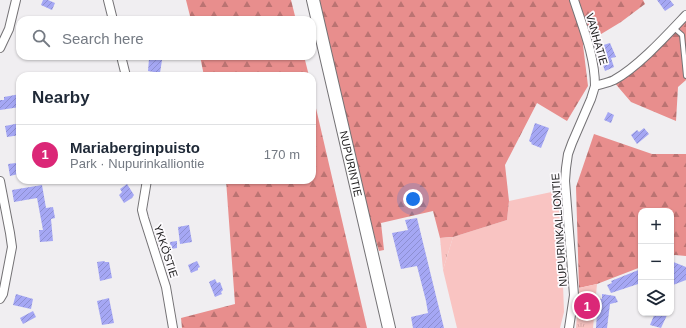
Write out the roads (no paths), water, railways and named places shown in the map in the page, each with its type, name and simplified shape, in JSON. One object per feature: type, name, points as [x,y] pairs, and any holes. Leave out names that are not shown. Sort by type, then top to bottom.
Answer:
[{"type":"main road","name":"NUPURINTIE","points":[[313,0],[389,328]]},
{"type":"street","points":[[0,48],[9,29],[16,0]]},
{"type":"street","points":[[108,0],[112,16]]},
{"type":"street","name":"VANHATIE","points":[[574,0],[592,56],[595,70],[595,86]]},
{"type":"street","points":[[595,86],[613,81],[632,67],[686,15]]},
{"type":"street","points":[[122,60],[125,72]]},
{"type":"street","name":"NUPURINKALLIONTIE","points":[[569,328],[574,295],[565,181],[566,168],[570,148],[595,86]]},
{"type":"street","points":[[0,181],[12,247],[3,294],[0,299]]},
{"type":"street","name":"YKKÖSTIE","points":[[146,184],[142,210],[166,287],[173,328]]},
{"type":"lane","points":[[674,28],[682,35],[686,76]]},
{"type":"place","name":"Mariaberginpuisto","points":[[587,306]]}]
